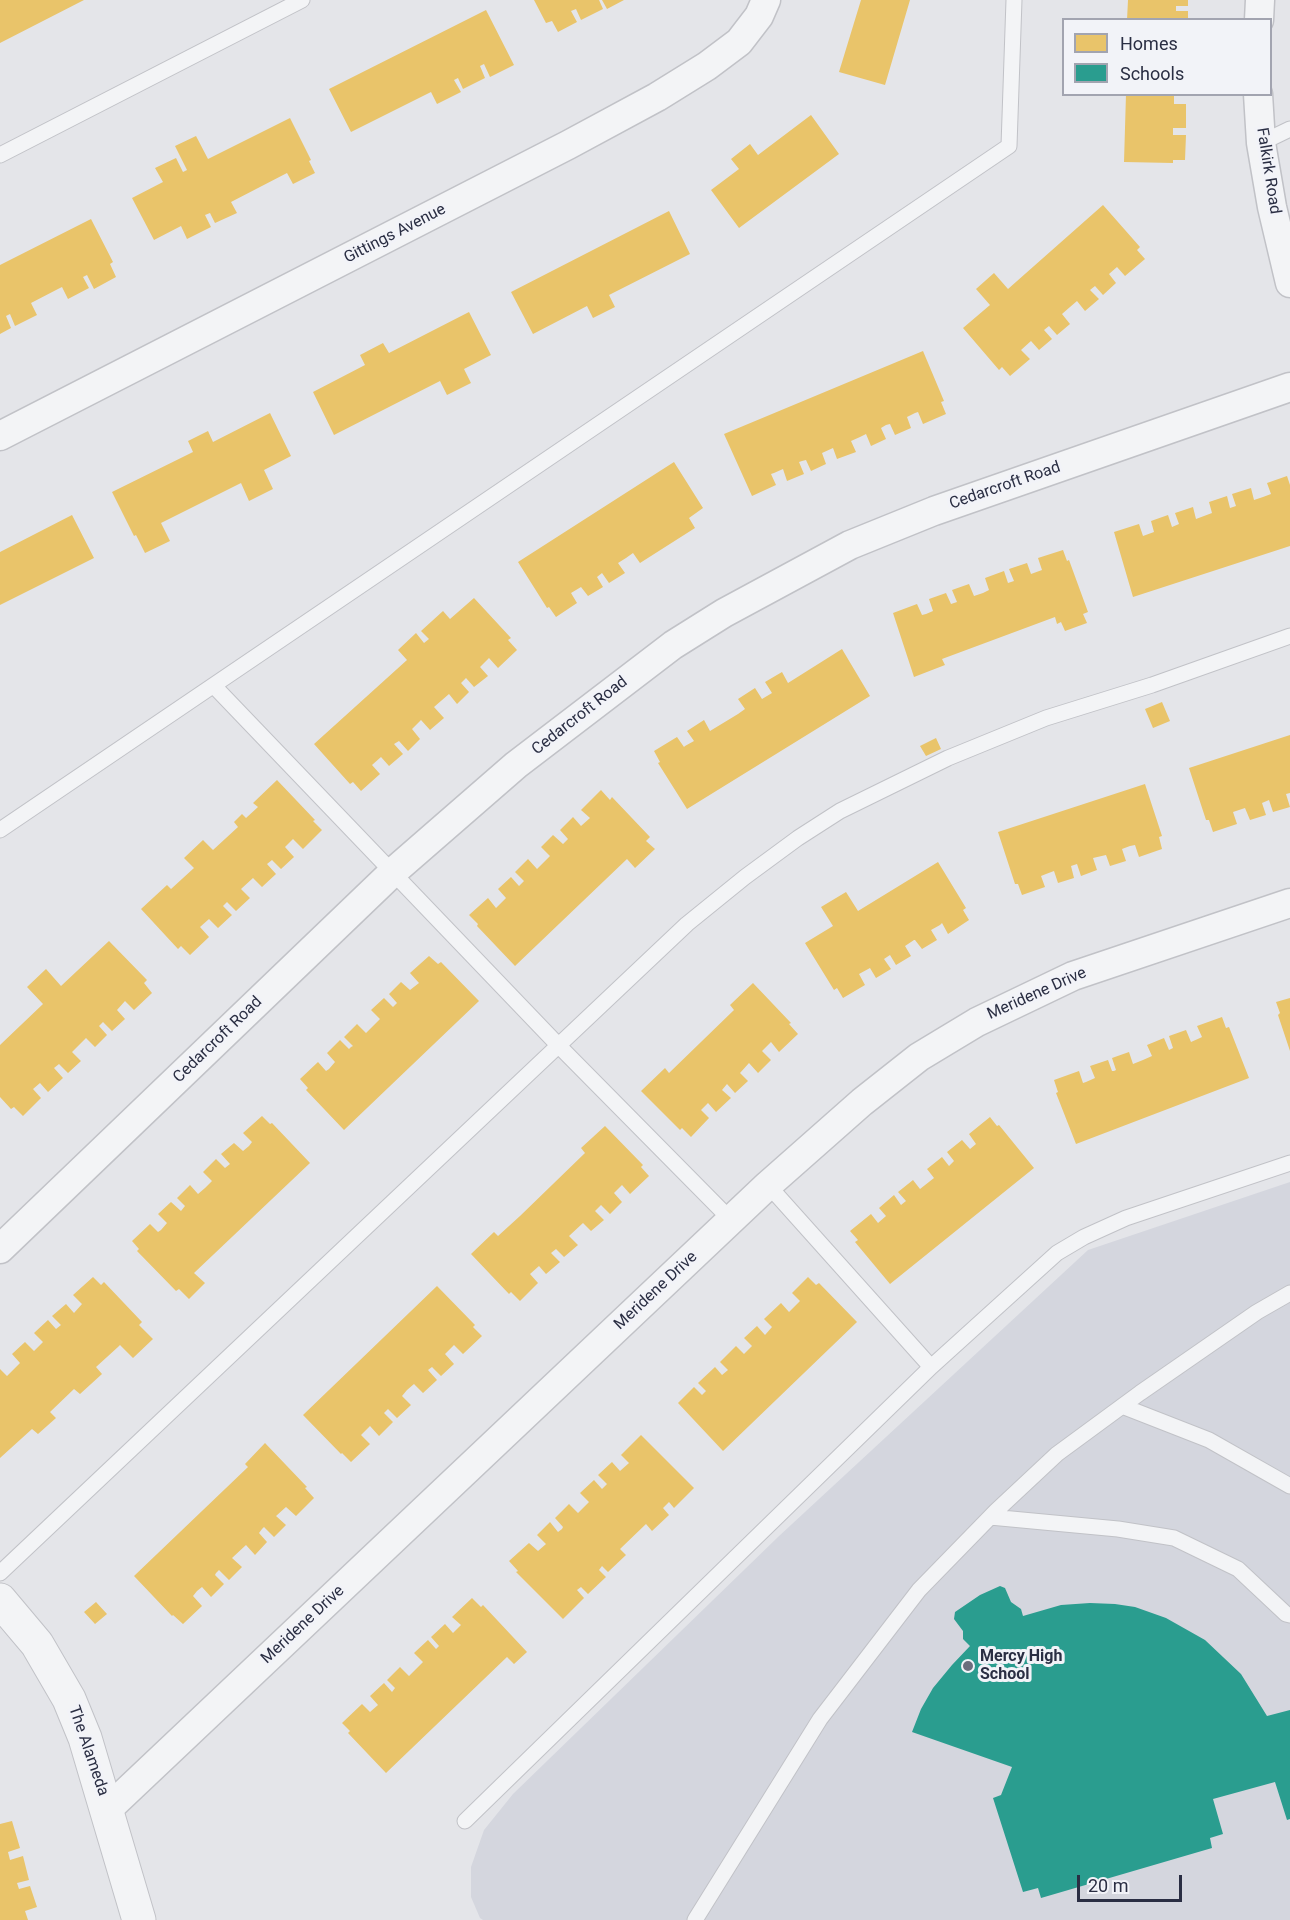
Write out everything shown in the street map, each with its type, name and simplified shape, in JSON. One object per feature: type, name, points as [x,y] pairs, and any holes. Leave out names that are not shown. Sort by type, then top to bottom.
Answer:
[{"type":"street","name":"Gittings Avenue","points":[[0,436],[547,156],[657,97],[707,66],[739,42],[759,16],[766,0]]},
{"type":"street","points":[[1259,18],[1260,0]]},
{"type":"street","name":"Falkirk Road","points":[[1258,96],[1261,143],[1272,207],[1290,283]]},
{"type":"street","name":"Cedarcroft Road","points":[[0,1249],[393,872],[516,765],[673,645],[724,613],[850,545],[934,511],[1290,387]]},
{"type":"street","name":"Meridene Drive","points":[[108,1809],[768,1185],[862,1102],[919,1057],[977,1022],[1073,976],[1290,903]]},
{"type":"street","name":"The Alameda","points":[[0,1600],[37,1644],[69,1699],[86,1738],[139,1920]]},
{"type":"lane","points":[[0,155],[302,0]]},
{"type":"lane","points":[[0,830],[1009,146],[1014,0]]},
{"type":"lane","points":[[1261,143],[1290,129]]},
{"type":"lane","points":[[0,1573],[687,924],[798,837],[840,811],[948,758],[1046,718],[1152,685],[1290,636]]},
{"type":"lane","points":[[214,686],[559,1046],[731,1220]]},
{"type":"lane","points":[[465,1821],[931,1368],[1057,1253],[1084,1237],[1126,1218],[1290,1163]]},
{"type":"lane","points":[[768,1185],[931,1368]]},
{"type":"lane","points":[[695,1920],[820,1719],[919,1590],[990,1517],[1057,1454],[1257,1312],[1290,1293]]},
{"type":"lane","points":[[1122,1406],[1209,1440],[1290,1485]]},
{"type":"lane","points":[[990,1517],[1118,1529],[1174,1538],[1238,1569],[1286,1614],[1290,1615]]},
{"type":"shaded area","name":"Mercy High School","points":[[1290,1182],[1290,1920],[483,1920],[480,1918],[471,1897],[471,1867],[484,1830],[513,1794],[778,1537],[1088,1250]]},
{"type":"building: Homes","points":[[0,0],[84,0],[0,43]]},
{"type":"building: Homes","points":[[534,0],[599,0],[603,9],[581,20],[576,9],[571,11],[577,22],[558,32],[552,21],[546,23]]},
{"type":"building: Homes","points":[[602,0],[624,0],[607,9]]},
{"type":"building: Homes","points":[[861,0],[910,0],[885,85],[839,72]]},
{"type":"building: Homes","points":[[1128,0],[1188,0],[1188,6],[1176,6],[1176,11],[1188,11],[1188,18],[1127,18]]},
{"type":"building: Homes","points":[[486,10],[514,65],[490,77],[484,64],[480,66],[485,78],[463,89],[458,78],[454,80],[461,92],[437,104],[431,92],[351,132],[329,89]]},
{"type":"building: Homes","points":[[1126,96],[1174,96],[1174,104],[1186,104],[1186,128],[1173,128],[1173,135],[1186,135],[1185,160],[1173,160],[1173,163],[1124,162]]},
{"type":"building: Homes","points":[[811,115],[839,154],[739,228],[711,190],[739,169],[731,159],[750,144],[758,155]]},
{"type":"building: Homes","points":[[290,118],[315,173],[293,184],[287,173],[231,202],[237,213],[215,223],[210,213],[205,215],[211,227],[187,239],[181,226],[154,240],[132,198],[163,182],[155,168],[176,158],[183,172],[187,170],[175,146],[196,136],[208,159]]},
{"type":"building: Homes","points":[[1103,205],[1140,247],[1137,250],[1145,259],[1125,276],[1117,267],[1109,274],[1116,283],[1103,295],[1095,286],[1090,290],[1099,299],[1085,311],[1077,301],[1070,307],[1062,314],[1070,324],[1057,335],[1049,326],[1044,330],[1052,339],[1039,350],[1031,341],[1021,350],[1030,359],[1010,376],[1002,367],[999,370],[963,328],[990,305],[976,289],[994,273],[1008,289]]},
{"type":"building: Homes","points":[[669,211],[690,254],[609,295],[615,307],[593,318],[587,306],[533,334],[511,292]]},
{"type":"building: Homes","points":[[91,219],[113,262],[110,264],[116,277],[94,289],[87,275],[83,277],[89,288],[68,299],[62,287],[31,303],[37,315],[15,326],[10,314],[6,316],[11,328],[0,334],[0,265]]},
{"type":"building: Homes","points":[[469,312],[491,355],[464,369],[471,383],[447,395],[440,381],[334,435],[313,392],[365,365],[360,355],[383,343],[389,353]]},
{"type":"building: Homes","points":[[923,351],[944,401],[941,402],[946,414],[923,424],[918,412],[915,413],[907,417],[911,428],[895,435],[890,424],[886,425],[881,428],[886,439],[871,446],[866,434],[851,441],[856,452],[837,459],[833,448],[822,453],[826,464],[811,471],[806,460],[799,462],[804,474],[787,481],[783,469],[771,474],[776,485],[752,496],[724,434]]},
{"type":"building: Homes","points":[[270,413],[291,456],[264,470],[273,489],[249,501],[241,483],[161,523],[170,541],[145,553],[112,492],[193,452],[188,441],[208,431],[213,442]]},
{"type":"building: Homes","points":[[674,462],[703,508],[689,518],[695,528],[640,563],[633,553],[618,563],[625,573],[609,583],[602,573],[597,577],[603,587],[588,596],[581,587],[571,593],[577,603],[556,617],[549,607],[547,608],[518,562]]},
{"type":"building: Homes","points":[[1287,476],[1290,485],[1290,546],[1133,597],[1114,532],[1139,524],[1143,536],[1154,532],[1151,521],[1168,515],[1172,527],[1179,524],[1175,513],[1193,507],[1196,519],[1212,513],[1209,502],[1227,496],[1230,508],[1236,506],[1232,494],[1251,488],[1254,500],[1271,494],[1267,483]]},
{"type":"building: Homes","points":[[72,515],[94,558],[0,605],[0,552]]},
{"type":"building: Homes","points":[[1063,550],[1067,561],[1069,560],[1088,612],[1083,614],[1087,623],[1065,631],[1061,622],[1057,624],[1055,617],[942,659],[945,665],[914,677],[893,613],[917,604],[922,615],[926,614],[933,611],[929,599],[946,593],[951,604],[957,602],[952,590],[969,584],[974,596],[983,593],[989,590],[985,578],[1004,571],[1008,583],[1014,581],[1009,569],[1027,563],[1031,574],[1042,570],[1038,558]]},
{"type":"building: Homes","points":[[474,598],[511,638],[508,640],[517,650],[498,668],[489,658],[480,667],[488,676],[474,687],[466,678],[461,683],[469,692],[457,704],[449,694],[434,707],[444,718],[430,730],[421,720],[412,729],[420,739],[408,751],[399,741],[394,744],[403,754],[389,766],[381,757],[372,765],[380,774],[361,791],[353,782],[350,784],[314,744],[407,660],[398,650],[416,633],[424,643],[429,639],[421,631],[443,611],[450,619]]},
{"type":"building: Homes","points":[[842,649],[870,696],[687,809],[658,763],[660,762],[654,751],[677,737],[684,747],[694,741],[687,731],[704,720],[710,731],[738,714],[745,709],[738,699],[755,688],[762,699],[772,693],[765,682],[782,672],[788,683]]},
{"type":"building: Homes","points":[[1162,702],[1170,721],[1153,728],[1145,709]]},
{"type":"building: Homes","points":[[1290,735],[1290,793],[1286,794],[1290,807],[1273,812],[1269,800],[1262,803],[1266,815],[1250,820],[1245,808],[1233,812],[1237,824],[1213,832],[1209,820],[1206,820],[1189,768]]},
{"type":"building: Homes","points":[[936,738],[941,749],[926,756],[920,746]]},
{"type":"building: Homes","points":[[277,780],[322,830],[303,849],[293,839],[285,847],[294,857],[281,869],[272,860],[267,864],[276,874],[262,887],[253,878],[241,889],[250,898],[236,911],[227,902],[223,906],[232,915],[218,928],[209,919],[200,927],[209,937],[190,955],[181,946],[178,949],[141,909],[167,885],[171,889],[194,868],[184,858],[203,840],[213,850],[238,827],[234,822],[242,814],[246,818],[258,807],[253,803]]},
{"type":"building: Homes","points":[[1145,784],[1162,836],[1159,837],[1162,849],[1139,857],[1135,845],[1130,846],[1122,849],[1126,861],[1110,866],[1106,855],[1093,858],[1097,870],[1081,876],[1077,864],[1071,866],[1074,878],[1058,883],[1054,871],[1041,876],[1045,887],[1022,895],[1018,884],[1015,884],[998,832]]},
{"type":"building: Homes","points":[[601,790],[610,800],[612,797],[650,837],[646,841],[655,849],[635,868],[627,859],[515,966],[469,915],[488,898],[496,908],[506,898],[498,889],[511,877],[519,886],[524,881],[515,872],[528,859],[537,869],[550,856],[541,847],[553,835],[563,844],[568,839],[560,830],[573,817],[581,826],[590,818],[581,810]]},
{"type":"building: Homes","points":[[938,862],[966,908],[963,910],[969,920],[948,934],[942,923],[931,930],[937,940],[922,949],[914,940],[905,946],[911,956],[896,965],[890,955],[884,959],[891,969],[876,978],[870,968],[859,974],[865,985],[843,998],[837,988],[834,990],[805,943],[833,926],[821,907],[846,892],[858,911]]},
{"type":"building: Homes","points":[[109,941],[147,980],[144,983],[152,993],[134,1010],[125,1001],[117,1010],[125,1019],[112,1031],[103,1022],[99,1026],[107,1035],[95,1047],[86,1038],[72,1052],[81,1061],[68,1073],[59,1064],[54,1068],[63,1078],[48,1092],[40,1083],[33,1089],[41,1098],[23,1116],[14,1107],[11,1109],[0,1097],[0,1045],[43,1004],[27,987],[46,969],[61,986]]},
{"type":"building: Homes","points":[[429,956],[438,964],[441,962],[479,1001],[344,1130],[306,1090],[308,1088],[300,1079],[318,1062],[326,1071],[329,1069],[335,1062],[327,1053],[340,1040],[349,1049],[353,1046],[344,1037],[357,1024],[366,1033],[380,1019],[371,1010],[384,998],[393,1007],[397,1003],[389,994],[401,982],[410,990],[419,983],[410,973]]},
{"type":"building: Homes","points":[[753,983],[791,1023],[789,1024],[798,1034],[779,1052],[771,1042],[762,1051],[771,1060],[758,1073],[749,1063],[740,1073],[748,1081],[735,1093],[727,1084],[722,1090],[731,1098],[716,1112],[708,1103],[701,1110],[709,1118],[691,1137],[682,1128],[680,1130],[641,1091],[665,1068],[669,1073],[734,1010],[730,1005]]},
{"type":"building: Homes","points":[[1290,998],[1290,1051],[1276,1002]]},
{"type":"building: Homes","points":[[1222,1017],[1226,1028],[1229,1027],[1249,1078],[1076,1144],[1056,1093],[1058,1092],[1054,1080],[1079,1071],[1083,1083],[1086,1082],[1095,1078],[1090,1066],[1108,1060],[1114,1071],[1116,1070],[1112,1058],[1129,1052],[1133,1064],[1152,1056],[1147,1045],[1164,1038],[1169,1050],[1173,1048],[1169,1036],[1186,1030],[1191,1042],[1202,1037],[1197,1026]]},
{"type":"building: Homes","points":[[262,1116],[270,1124],[272,1123],[310,1163],[194,1273],[205,1283],[189,1299],[179,1289],[176,1291],[137,1251],[139,1249],[132,1241],[150,1224],[158,1232],[161,1230],[167,1223],[158,1214],[171,1202],[181,1211],[185,1206],[177,1198],[190,1185],[198,1194],[205,1188],[212,1181],[203,1172],[216,1159],[225,1168],[230,1164],[221,1154],[234,1143],[243,1151],[249,1146],[252,1142],[243,1133]]},
{"type":"building: Homes","points":[[990,1117],[1034,1168],[890,1284],[855,1242],[858,1240],[850,1231],[871,1214],[878,1223],[886,1216],[879,1208],[894,1195],[901,1205],[906,1201],[898,1192],[913,1180],[920,1189],[934,1178],[927,1169],[942,1157],[949,1166],[954,1161],[947,1152],[962,1140],[970,1149],[976,1144],[969,1134]]},
{"type":"building: Homes","points":[[605,1126],[643,1165],[641,1167],[649,1176],[630,1194],[622,1185],[614,1193],[622,1202],[610,1214],[601,1205],[595,1211],[604,1220],[591,1231],[583,1223],[569,1236],[578,1245],[564,1257],[556,1249],[551,1253],[560,1262],[546,1274],[539,1266],[530,1274],[538,1283],[520,1301],[511,1292],[509,1294],[471,1254],[494,1232],[498,1236],[520,1216],[585,1153],[581,1148]]},
{"type":"building: Homes","points":[[93,1277],[101,1285],[104,1282],[142,1322],[139,1325],[153,1339],[133,1358],[120,1345],[96,1367],[102,1374],[80,1394],[74,1389],[50,1412],[56,1418],[38,1434],[32,1429],[0,1458],[0,1369],[7,1376],[20,1363],[12,1354],[25,1342],[34,1351],[43,1342],[34,1333],[48,1320],[56,1329],[61,1325],[52,1316],[66,1304],[74,1313],[82,1304],[73,1295]]},
{"type":"building: Homes","points":[[808,1277],[816,1285],[819,1283],[857,1322],[723,1451],[678,1403],[694,1387],[702,1395],[706,1391],[698,1383],[715,1367],[722,1375],[728,1370],[720,1362],[736,1346],[744,1354],[752,1346],[744,1338],[757,1326],[765,1335],[772,1327],[764,1319],[781,1303],[789,1312],[800,1301],[792,1293]]},
{"type":"building: Homes","points":[[437,1286],[475,1325],[473,1327],[482,1336],[463,1354],[454,1345],[445,1354],[454,1364],[441,1376],[432,1367],[428,1370],[437,1380],[423,1393],[414,1384],[407,1390],[402,1396],[411,1405],[397,1418],[388,1409],[384,1413],[393,1422],[379,1436],[370,1426],[361,1435],[370,1444],[351,1462],[303,1415]]},
{"type":"building: Homes","points":[[641,1435],[694,1488],[674,1508],[669,1502],[663,1508],[669,1515],[652,1531],[646,1524],[620,1549],[626,1555],[608,1572],[602,1566],[599,1570],[606,1577],[588,1594],[581,1587],[577,1590],[584,1598],[563,1619],[516,1572],[518,1571],[509,1561],[529,1543],[538,1551],[546,1544],[537,1535],[550,1522],[558,1532],[562,1529],[563,1527],[555,1518],[569,1504],[578,1513],[589,1502],[580,1493],[594,1480],[602,1489],[607,1484],[598,1475],[612,1462],[620,1471],[629,1463],[621,1455]]},
{"type":"building: Homes","points":[[265,1443],[307,1487],[305,1488],[314,1498],[296,1516],[286,1507],[276,1516],[286,1525],[274,1537],[264,1527],[259,1533],[267,1542],[255,1555],[246,1545],[232,1558],[242,1567],[229,1580],[219,1570],[215,1575],[224,1584],[211,1597],[202,1587],[197,1591],[193,1596],[202,1606],[183,1624],[172,1616],[134,1576],[248,1467],[245,1464]]},
{"type":"building: Homes","points":[[472,1598],[481,1607],[483,1605],[527,1652],[514,1664],[507,1657],[386,1773],[348,1733],[350,1731],[342,1723],[362,1704],[370,1712],[378,1705],[370,1696],[384,1683],[392,1692],[395,1688],[387,1680],[400,1667],[409,1676],[423,1662],[414,1653],[428,1640],[436,1649],[439,1646],[431,1637],[445,1624],[453,1633],[461,1625],[452,1617]]},
{"type":"building: Homes","points":[[96,1602],[107,1614],[95,1624],[84,1612]]},
{"type":"building: Homes","points":[[12,1821],[20,1848],[8,1852],[10,1860],[23,1856],[29,1880],[17,1883],[19,1889],[30,1886],[37,1907],[25,1911],[28,1920],[0,1920],[0,1824]]},
{"type":"building: Schools","points":[[1000,1586],[1005,1588],[1011,1602],[1021,1609],[1023,1616],[1061,1605],[1115,1604],[1135,1607],[1166,1618],[1205,1640],[1241,1674],[1267,1716],[1290,1710],[1290,1819],[1287,1820],[1275,1782],[1213,1799],[1223,1834],[1210,1838],[1212,1848],[1041,1898],[1038,1888],[1023,1892],[993,1798],[1001,1795],[1012,1767],[912,1732],[933,1688],[970,1646],[963,1639],[963,1631],[954,1619],[955,1612],[980,1595]]},
{"type":"place","name":"Mercy High School","points":[[968,1666]]}]
